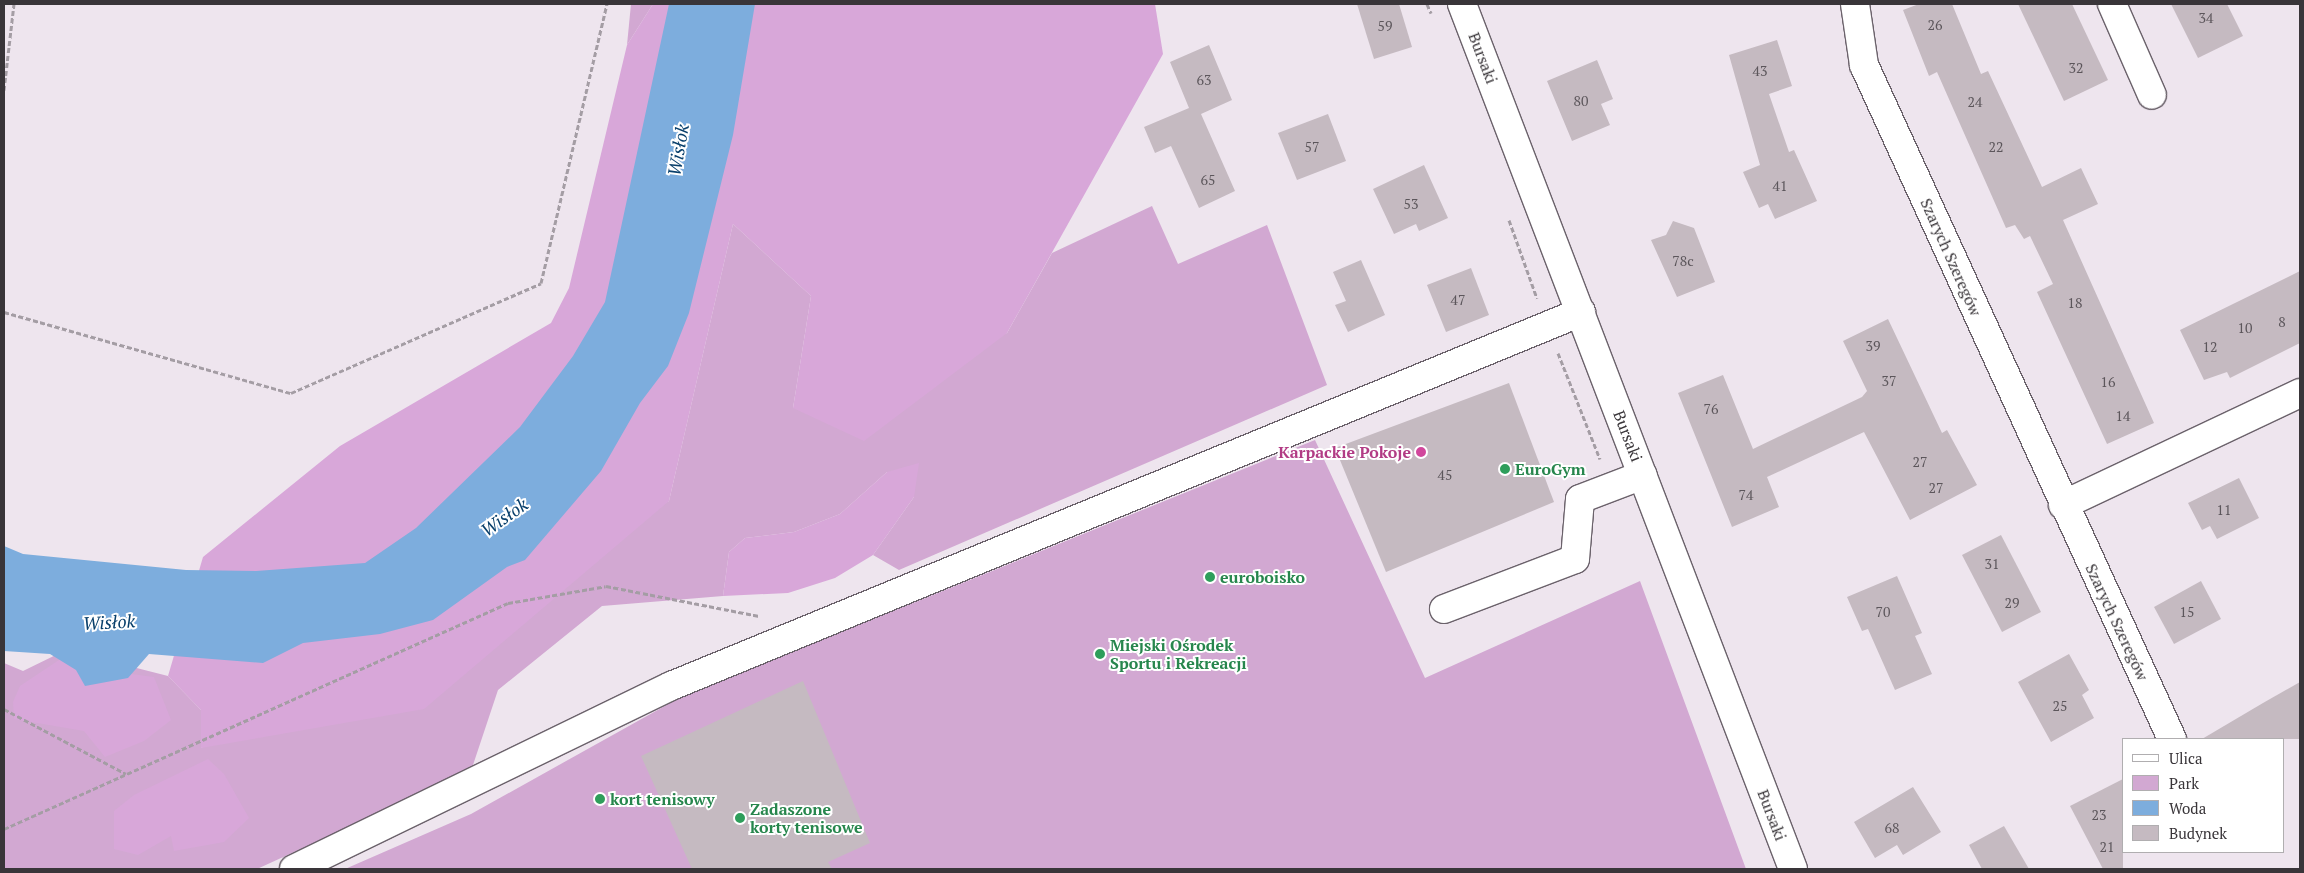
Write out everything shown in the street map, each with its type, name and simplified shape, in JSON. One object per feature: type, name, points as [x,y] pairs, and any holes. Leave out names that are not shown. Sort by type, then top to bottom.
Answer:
[{"type":"street","name":"Bursaki","points":[[1462,4],[1793,869]]},
{"type":"street","name":"Szarych Szeregów","points":[[1856,4],[1864,64],[2063,505],[2172,738]]},
{"type":"street","points":[[2112,4],[2152,95]]},
{"type":"street","points":[[294,869],[672,686],[1581,312]]},
{"type":"street","points":[[2063,505],[2300,393]]},
{"type":"street","points":[[1444,610],[1575,559],[1580,499],[1643,474]]},
{"type":"path","points":[[4,90],[14,4]]},
{"type":"path","points":[[4,312],[291,392],[541,283],[607,4]]},
{"type":"path","points":[[4,829],[508,603],[606,586],[765,617]]},
{"type":"path","points":[[4,709],[126,774]]},
{"type":"green space","points":[[631,4],[653,4],[627,45]]},
{"type":"green space","points":[[1152,206],[1178,264],[1267,225],[1327,385],[899,570],[873,555],[914,497],[887,472],[840,514],[794,532],[745,538],[729,552],[723,596],[602,606],[498,690],[473,765],[432,789],[257,869],[4,869],[4,663],[23,671],[66,650],[168,676],[201,710],[201,748],[669,501],[733,224],[811,296],[793,408],[1007,333],[1052,253]]},
{"type":"green space","name":"Miejski Ośrodek Sportu i Rekreacji","points":[[1315,440],[1425,678],[1640,581],[1746,869],[345,869],[471,814],[681,697]]},
{"type":"shaded area","points":[[653,4],[1155,4],[1163,54],[1007,333],[864,441],[793,408],[811,296],[733,224],[669,501],[424,709],[201,748],[201,710],[168,676],[203,557],[340,446],[551,323],[569,288],[627,45]]},
{"type":"shaded area","points":[[919,463],[914,497],[873,555],[835,578],[788,593],[723,596],[729,552],[745,538],[794,532],[840,514],[887,472]]},
{"type":"shaded area","points":[[62,658],[100,670],[154,677],[171,720],[144,741],[105,757],[84,731],[14,719],[13,702],[20,686]]},
{"type":"shaded area","points":[[208,759],[224,774],[249,818],[224,842],[174,851],[171,836],[138,855],[114,849],[114,811],[134,795]]},
{"type":"water","name":"Wisłok","points":[[669,4],[755,4],[733,135],[689,313],[668,366],[640,403],[601,471],[525,560],[507,567],[433,620],[380,634],[303,643],[263,663],[149,654],[128,678],[85,686],[76,670],[50,654],[4,651],[4,546],[23,554],[186,570],[256,571],[365,563],[416,528],[520,427],[573,356],[605,302]]},
{"type":"building","points":[[1357,4],[1399,4],[1412,47],[1374,59]]},
{"type":"building","points":[[1919,4],[1952,4],[1981,74],[1988,71],[2042,187],[2081,168],[2098,204],[2063,220],[2154,423],[2107,444],[2037,292],[2053,284],[2030,236],[2024,239],[2015,225],[2006,228],[1937,72],[1929,76],[1903,10]]},
{"type":"building","points":[[2018,4],[2072,4],[2108,80],[2064,101]]},
{"type":"building","points":[[2171,4],[2227,4],[2243,36],[2198,58]]},
{"type":"building","points":[[1777,40],[1792,86],[1769,94],[1789,152],[1794,150],[1817,201],[1775,219],[1768,204],[1759,208],[1743,172],[1760,165],[1729,55]]},
{"type":"building","points":[[1209,45],[1232,100],[1201,114],[1235,191],[1199,208],[1171,146],[1155,153],[1144,127],[1189,108],[1170,62]]},
{"type":"building","points":[[1597,60],[1613,99],[1601,104],[1610,125],[1572,141],[1547,81]]},
{"type":"building","points":[[1328,114],[1346,161],[1297,180],[1278,133]]},
{"type":"building","points":[[1424,165],[1448,218],[1419,231],[1416,224],[1394,234],[1373,189]]},
{"type":"building","points":[[1673,221],[1694,228],[1715,282],[1677,297],[1651,240],[1666,235]]},
{"type":"building","points":[[1361,260],[1385,315],[1348,332],[1335,305],[1346,301],[1333,272]]},
{"type":"building","points":[[1471,268],[1489,315],[1446,332],[1427,285]]},
{"type":"building","points":[[2300,271],[2300,343],[2230,378],[2227,372],[2204,380],[2180,330]]},
{"type":"building","points":[[1888,319],[1942,433],[1947,430],[1977,485],[1910,520],[1864,432],[1767,477],[1779,507],[1732,527],[1678,393],[1723,375],[1753,449],[1862,397],[1867,391],[1843,341]]},
{"type":"building","points":[[1509,383],[1554,502],[1386,572],[1335,448]]},
{"type":"building","points":[[2239,478],[2259,518],[2217,539],[2210,526],[2202,530],[2188,503]]},
{"type":"building","points":[[2001,535],[2041,612],[2002,632],[1962,555]]},
{"type":"building","points":[[1897,576],[1922,633],[1915,636],[1932,674],[1895,690],[1868,629],[1862,631],[1847,597]]},
{"type":"building","points":[[2201,581],[2221,619],[2174,644],[2154,607]]},
{"type":"building","points":[[2069,654],[2089,690],[2082,695],[2094,718],[2051,742],[2018,682]]},
{"type":"building","points":[[803,681],[870,843],[828,862],[832,869],[692,869],[641,756]]},
{"type":"building","points":[[2300,682],[2300,739],[2204,738]]},
{"type":"building","points":[[2122,780],[2123,869],[2103,869],[2070,806]]},
{"type":"building","points":[[1913,787],[1941,832],[1903,855],[1897,845],[1875,858],[1854,822]]},
{"type":"building","points":[[2004,826],[2029,869],[1982,869],[1969,845]]},
{"type":"place","name":"Karpackie Pokoje","points":[[1421,452]]},
{"type":"place","name":"EuroGym","points":[[1505,469]]},
{"type":"place","name":"euroboisko","points":[[1210,577]]},
{"type":"place","name":"Miejski Ośrodek Sportu i Rekreacji","points":[[1100,654]]},
{"type":"place","name":"kort tenisowy","points":[[600,799]]},
{"type":"place","name":"Zadaszone korty tenisowe","points":[[740,818]]}]
